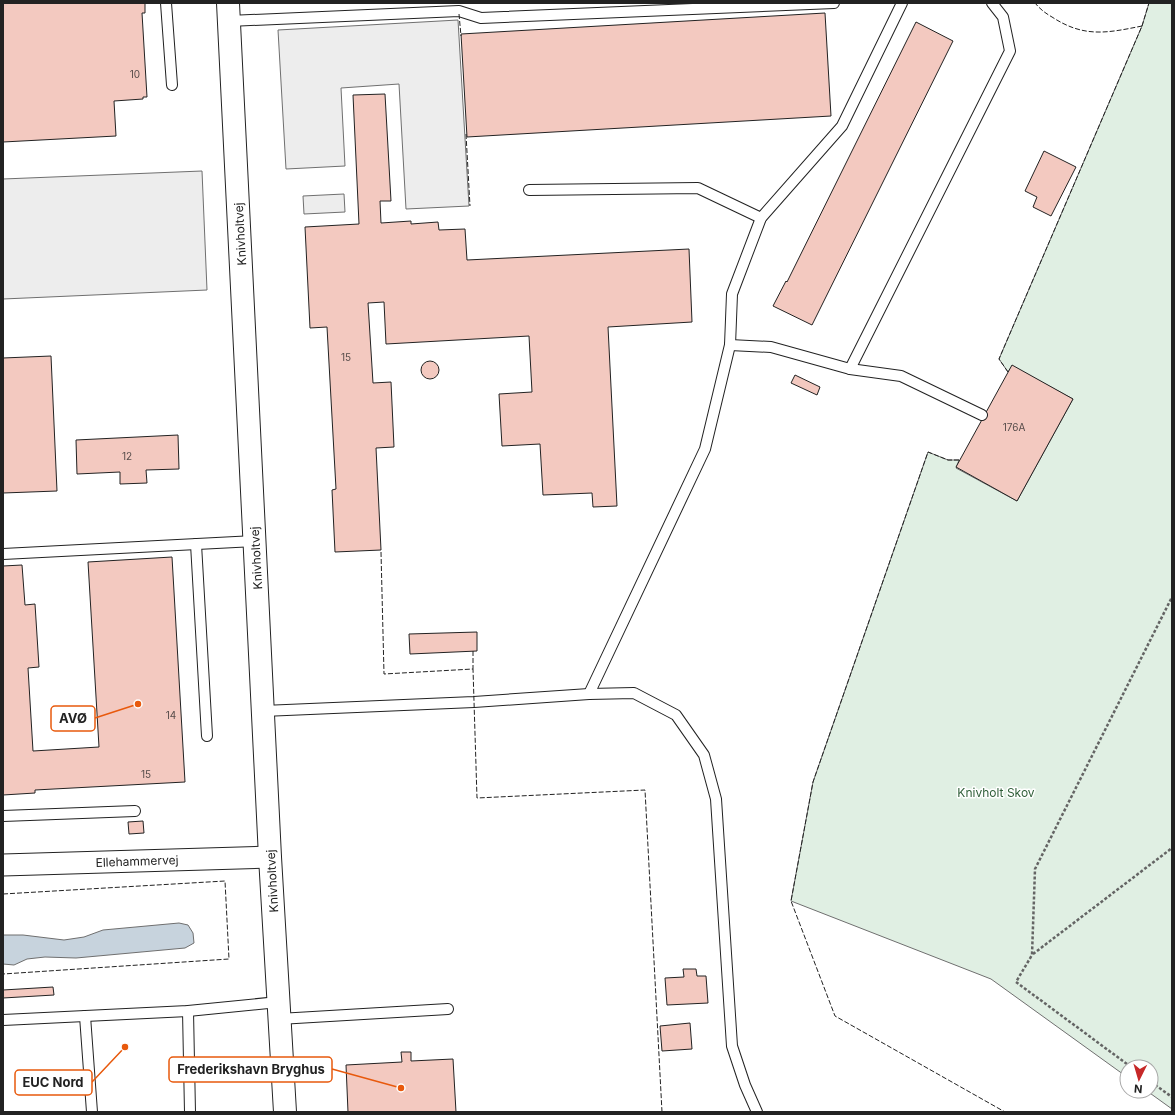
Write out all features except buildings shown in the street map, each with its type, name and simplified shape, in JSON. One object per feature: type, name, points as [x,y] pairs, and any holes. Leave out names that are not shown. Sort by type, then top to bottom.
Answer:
[{"type":"street","name":"Knivholtvej","points":[[229,12],[270,857],[285,1112]]},
{"type":"street","name":"Ellehammervej","points":[[3,865],[270,857]]},
{"type":"lane","points":[[166,3],[172,85]]},
{"type":"lane","points":[[229,12],[459,11],[481,18],[834,3]]},
{"type":"lane","points":[[589,694],[705,449],[730,345],[732,294],[761,218],[842,126],[902,3]]},
{"type":"lane","points":[[850,369],[1010,51],[1003,17],[992,3]]},
{"type":"lane","points":[[529,190],[698,188],[761,218]]},
{"type":"lane","points":[[730,345],[771,347],[850,369],[901,376],[982,415]]},
{"type":"lane","points":[[3,554],[255,541]]},
{"type":"lane","points":[[196,544],[207,736]]},
{"type":"lane","points":[[263,711],[474,702],[589,694],[634,693],[676,715],[704,755],[716,800],[732,1046],[745,1085],[757,1112]]},
{"type":"lane","points":[[3,816],[135,812]]},
{"type":"lane","points":[[3,1020],[188,1011],[448,1009]]},
{"type":"lane","points":[[188,1011],[190,1112]]},
{"type":"lane","points":[[85,1016],[92,1112]]},
{"type":"path","points":[[1032,955],[1035,869],[1172,597]]},
{"type":"path","points":[[1120,1059],[1016,982],[1032,955],[1172,848]]},
{"type":"path","points":[[1159,1088],[1172,1097]]},
{"type":"green space","name":"Knivholt Skov","points":[[1149,3],[1172,3],[1172,1109],[1158,1099],[1159,1059],[1119,1059],[1119,1071],[991,979],[791,901],[813,782],[928,452],[948,460],[959,460],[956,468],[1017,501],[1073,399],[1012,366],[1008,372],[999,359],[1142,26]]},
{"type":"shaded area","points":[[458,20],[469,206],[406,209],[399,84],[341,88],[345,166],[286,169],[278,30]]},
{"type":"shaded area","points":[[202,171],[207,290],[3,299],[3,179]]},
{"type":"shaded area","points":[[344,194],[345,212],[304,214],[303,196]]},
{"type":"shaded area","points":[[179,923],[188,925],[193,933],[194,943],[185,948],[76,958],[45,957],[27,959],[14,965],[3,964],[3,935],[23,935],[64,940],[84,937],[103,930]]},
{"type":"fence","points":[[1008,372],[999,359],[1142,26],[1107,32],[1085,31],[1064,24],[1045,12],[1035,3]]},
{"type":"fence","points":[[1142,26],[1149,3]]},
{"type":"fence","points":[[459,14],[461,36]]},
{"type":"fence","points":[[466,134],[470,206]]},
{"type":"fence","points":[[959,460],[948,460],[928,452],[813,782],[791,901],[835,1016],[1005,1112]]},
{"type":"fence","points":[[381,552],[384,674],[473,669],[477,798],[645,790],[662,1112]]},
{"type":"fence","points":[[473,651],[473,669]]},
{"type":"fence","points":[[3,894],[225,881],[229,959],[3,974]]},
{"type":"place","name":"AVØ","points":[[138,704]]},
{"type":"place","name":"EUC Nord","points":[[125,1047]]},
{"type":"place","name":"Frederikshavn Bryghus","points":[[401,1088]]}]
